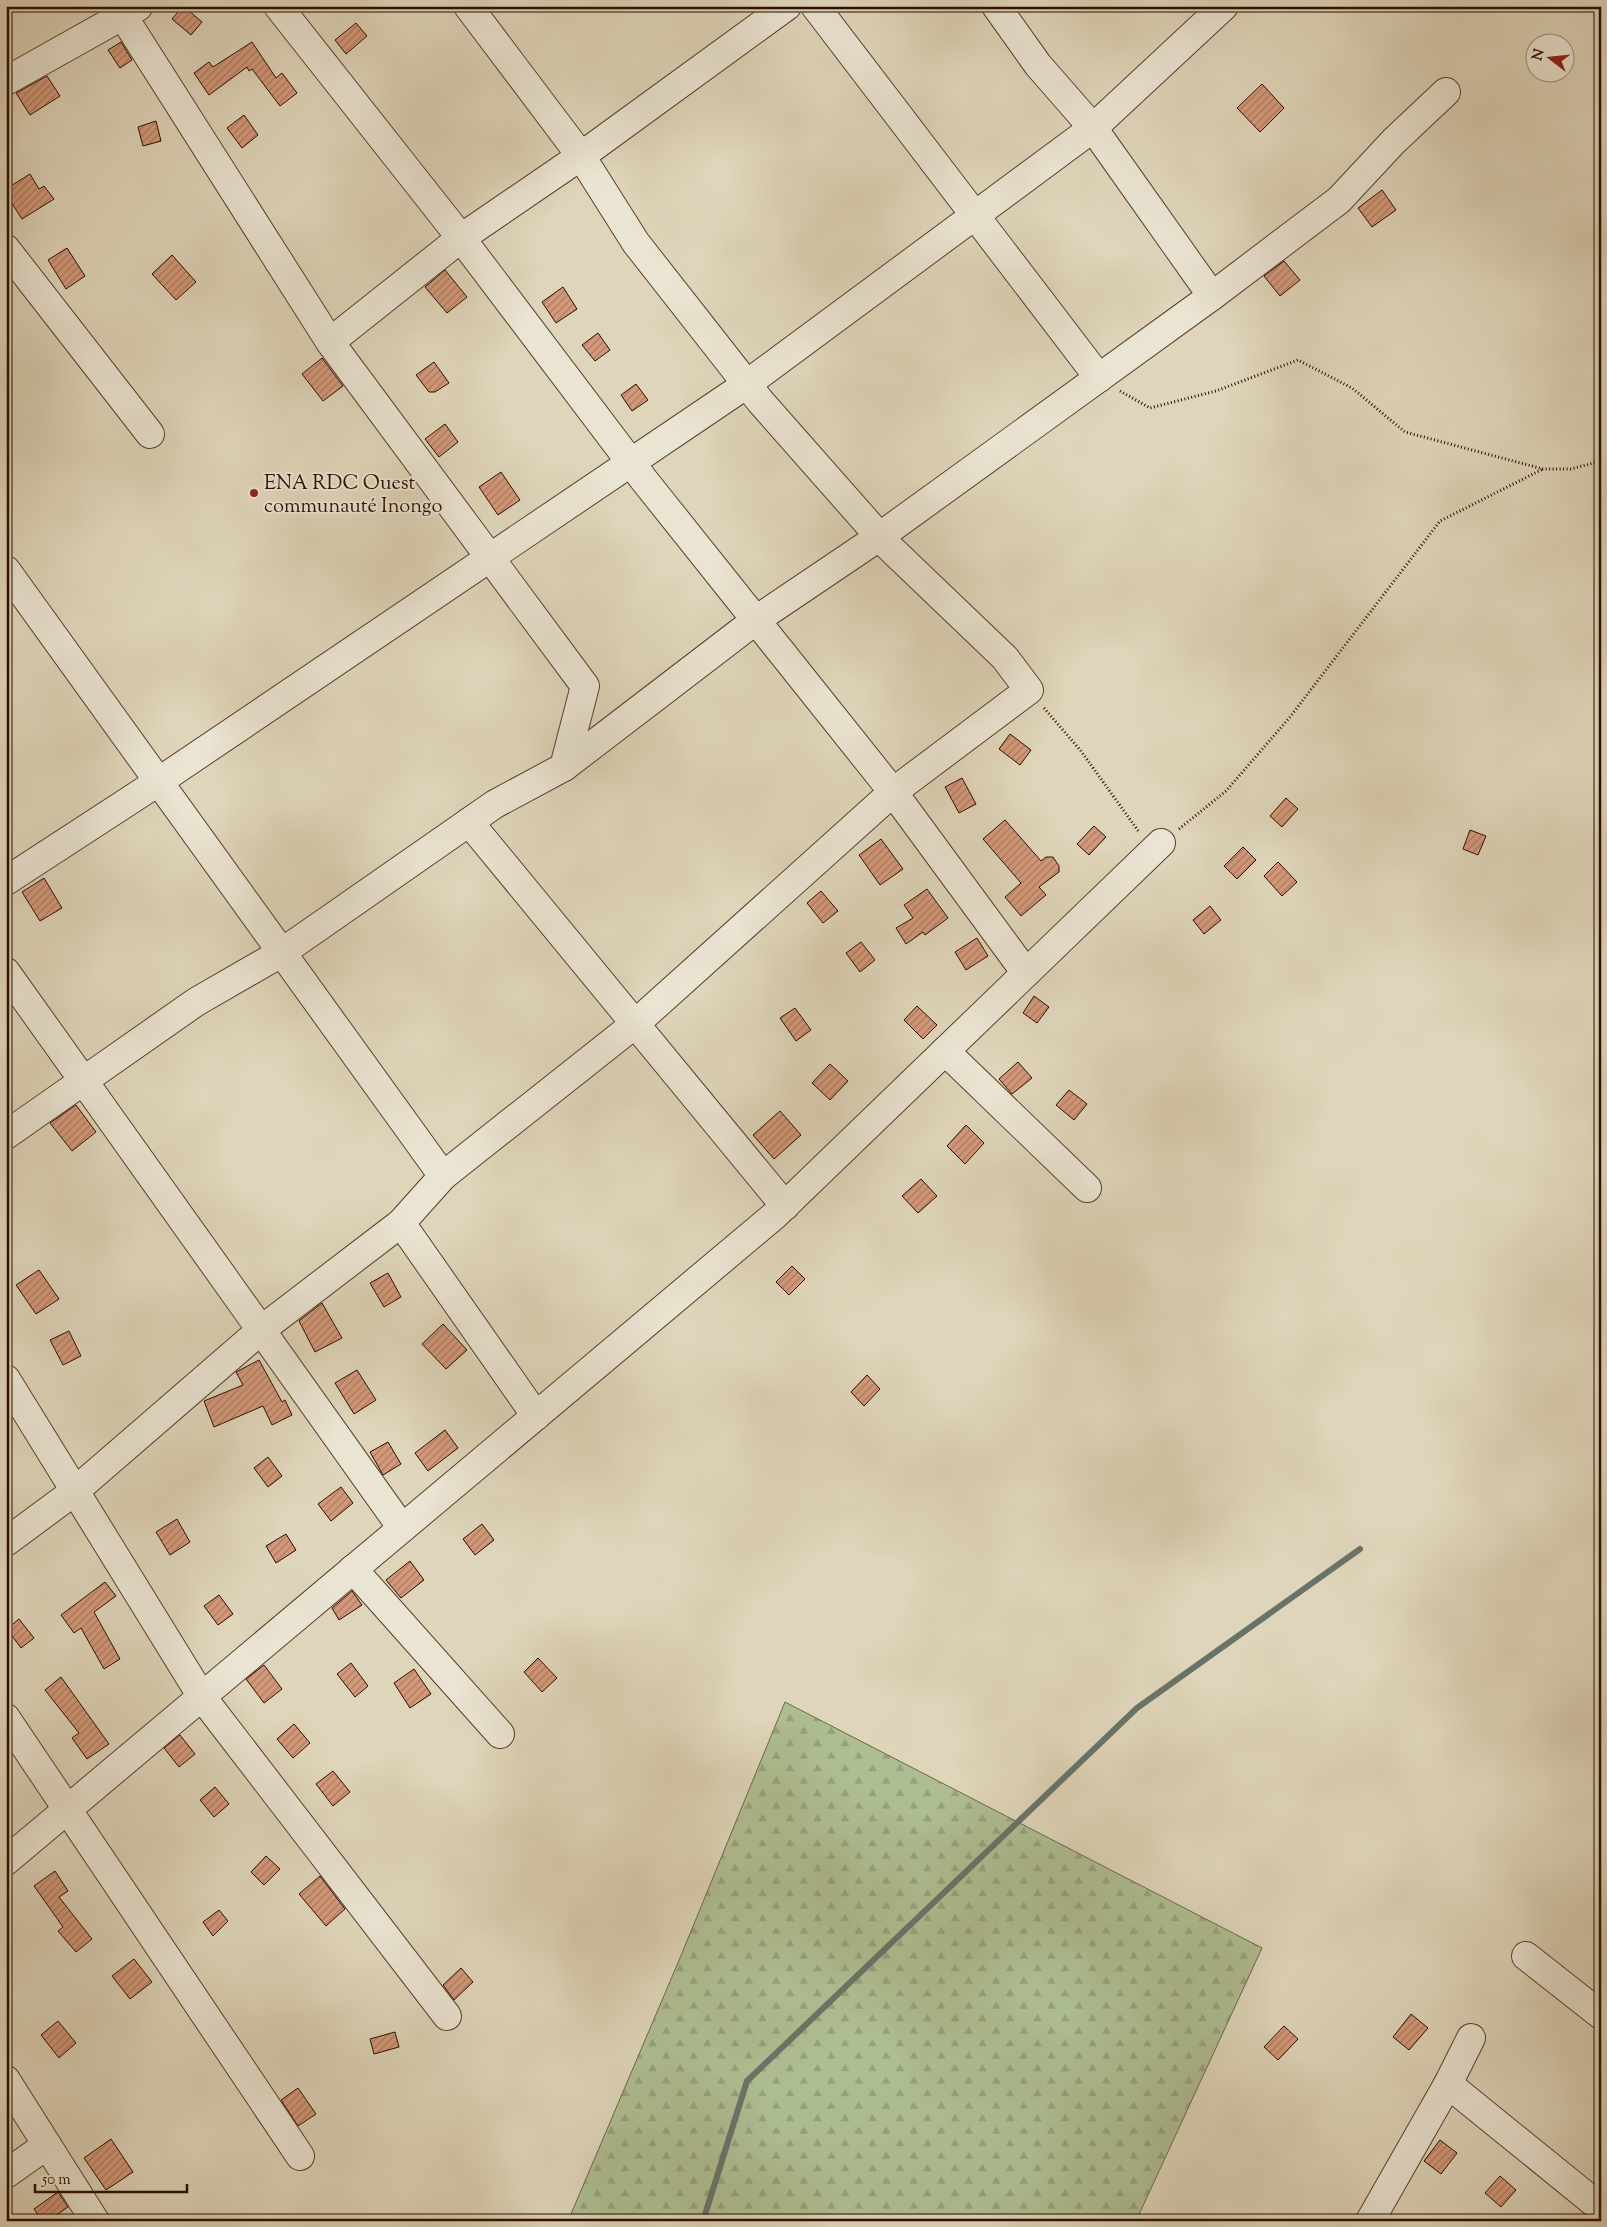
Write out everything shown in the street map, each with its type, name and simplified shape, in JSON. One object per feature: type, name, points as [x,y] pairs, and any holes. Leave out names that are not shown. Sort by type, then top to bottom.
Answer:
[{"type":"street","points":[[278,6],[461,238],[632,464],[893,792],[1026,973]]},
{"type":"street","points":[[6,1542],[75,1491],[261,1330],[401,1223],[443,1176],[635,1024],[893,792],[1029,690],[1005,658],[879,537],[747,384],[636,243],[581,156],[468,6]]},
{"type":"street","points":[[330,342],[461,238],[581,156],[787,6]]},
{"type":"street","points":[[815,6],[1099,378]]},
{"type":"street","points":[[996,6],[1038,65],[1092,128],[1212,296]]},
{"type":"street","points":[[6,881],[158,782],[489,556],[632,464],[747,384],[976,217],[1092,128],[1224,6]]},
{"type":"street","points":[[6,81],[131,11],[330,342],[585,686],[564,767]]},
{"type":"street","points":[[6,1135],[83,1079],[196,1002],[281,953],[495,804],[564,767],[756,620],[879,537],[1212,296],[1338,200],[1394,141],[1446,92]]},
{"type":"street","points":[[6,249],[150,434]]},
{"type":"street","points":[[11,586],[158,782],[443,1176]]},
{"type":"street","points":[[469,822],[785,1206]]},
{"type":"street","points":[[6,1861],[785,1206],[1157,847]]},
{"type":"street","points":[[6,972],[402,1528]]},
{"type":"street","points":[[945,1051],[1087,1188]]},
{"type":"street","points":[[401,1223],[536,1416]]},
{"type":"street","points":[[6,1379],[202,1697],[447,2016]]},
{"type":"street","points":[[353,1569],[500,1734]]},
{"type":"street","points":[[6,1718],[300,2156]]},
{"type":"street","points":[[1526,1956],[1601,2015]]},
{"type":"street","points":[[1370,2221],[1448,2084],[1471,2038]]},
{"type":"street","points":[[6,2080],[95,2221]]},
{"type":"street","points":[[1448,2084],[1601,2208]]},
{"type":"street","points":[[6,2174],[48,2146]]},
{"type":"path","points":[[1099,378],[1150,408],[1216,391],[1298,360],[1352,388],[1405,432],[1543,469],[1571,469],[1601,461]]},
{"type":"path","points":[[1029,690],[1081,751],[1157,847],[1226,791],[1284,725],[1440,521],[1543,469]]},
{"type":"green space","points":[[785,1702],[1262,1948],[1136,2221],[568,2221],[680,1958]]},
{"type":"building","points":[[183,6],[202,22],[191,35],[172,19]]},
{"type":"building","points":[[356,23],[367,36],[346,54],[335,40]]},
{"type":"building","points":[[121,42],[132,60],[120,68],[108,50]]},
{"type":"building","points":[[252,42],[276,78],[282,73],[297,93],[280,106],[252,69],[249,71],[247,67],[209,95],[194,73],[209,62],[213,67]]},
{"type":"building","points":[[47,76],[60,96],[30,115],[16,93]]},
{"type":"building","points":[[1262,84],[1284,108],[1260,132],[1237,108]]},
{"type":"building","points":[[244,115],[258,135],[242,148],[227,128]]},
{"type":"building","points":[[156,121],[161,141],[143,146],[138,127]]},
{"type":"building","points":[[30,174],[39,189],[44,186],[54,199],[22,219],[6,194],[6,189]]},
{"type":"building","points":[[1382,190],[1396,210],[1372,227],[1358,208]]},
{"type":"building","points":[[67,248],[85,276],[66,289],[48,260]]},
{"type":"building","points":[[172,255],[196,282],[176,300],[152,274]]},
{"type":"building","points":[[1284,261],[1300,280],[1280,296],[1264,276]]},
{"type":"building","points":[[445,270],[467,297],[447,313],[425,287]]},
{"type":"building","points":[[563,287],[577,309],[556,323],[542,302]]},
{"type":"building","points":[[598,333],[610,350],[595,361],[582,345]]},
{"type":"building","points":[[322,358],[343,386],[323,401],[302,374]]},
{"type":"building","points":[[434,362],[449,383],[435,392],[429,392],[416,375]]},
{"type":"building","points":[[636,384],[648,400],[632,411],[621,395]]},
{"type":"building","points":[[445,424],[458,442],[439,457],[425,439]]},
{"type":"building","points":[[501,472],[520,500],[498,515],[479,487]]},
{"type":"building","points":[[1010,734],[1031,750],[1020,765],[999,749]]},
{"type":"building","points":[[962,778],[976,804],[959,813],[945,787]]},
{"type":"building","points":[[1286,798],[1298,809],[1282,827],[1270,816]]},
{"type":"building","points":[[1005,820],[1041,861],[1046,857],[1053,857],[1059,866],[1059,872],[1039,887],[1046,895],[1021,916],[1005,897],[1021,883],[983,839]]},
{"type":"building","points":[[1094,826],[1106,837],[1089,855],[1077,844]]},
{"type":"building","points":[[1470,830],[1486,836],[1478,855],[1463,849]]},
{"type":"building","points":[[881,839],[903,869],[880,885],[859,855]]},
{"type":"building","points":[[1243,847],[1256,860],[1237,879],[1224,866]]},
{"type":"building","points":[[1278,862],[1297,882],[1282,896],[1264,876]]},
{"type":"building","points":[[44,878],[62,908],[40,921],[22,892]]},
{"type":"building","points":[[927,889],[948,918],[925,935],[923,932],[906,944],[896,928],[913,918],[904,905]]},
{"type":"building","points":[[821,891],[838,911],[823,923],[807,903]]},
{"type":"building","points":[[1210,906],[1221,920],[1204,934],[1193,920]]},
{"type":"building","points":[[977,938],[988,956],[966,970],[955,952]]},
{"type":"building","points":[[861,942],[875,960],[860,972],[846,953]]},
{"type":"building","points":[[1034,996],[1049,1007],[1037,1023],[1023,1013]]},
{"type":"building","points":[[917,1006],[937,1025],[923,1039],[904,1020]]},
{"type":"building","points":[[795,1008],[811,1030],[796,1041],[780,1018]]},
{"type":"building","points":[[1018,1062],[1032,1078],[1012,1094],[999,1079]]},
{"type":"building","points":[[830,1064],[848,1081],[830,1100],[812,1083]]},
{"type":"building","points":[[1069,1090],[1087,1104],[1074,1120],[1056,1105]]},
{"type":"building","points":[[76,1105],[96,1132],[72,1151],[50,1123]]},
{"type":"building","points":[[780,1111],[801,1135],[774,1159],[753,1135]]},
{"type":"building","points":[[966,1125],[984,1143],[965,1164],[947,1146]]},
{"type":"building","points":[[921,1179],[937,1196],[918,1213],[902,1196]]},
{"type":"building","points":[[792,1266],[805,1279],[789,1295],[776,1282]]},
{"type":"building","points":[[39,1270],[59,1299],[36,1314],[16,1285]]},
{"type":"building","points":[[388,1273],[401,1297],[384,1307],[370,1283]]},
{"type":"building","points":[[322,1303],[342,1338],[315,1352],[299,1321]]},
{"type":"building","points":[[443,1324],[467,1350],[446,1369],[422,1344]]},
{"type":"building","points":[[69,1331],[81,1356],[63,1365],[50,1340]]},
{"type":"building","points":[[259,1360],[282,1402],[285,1400],[292,1415],[272,1425],[263,1406],[214,1427],[204,1401],[243,1385],[236,1372]]},
{"type":"building","points":[[357,1370],[376,1400],[354,1414],[335,1383]]},
{"type":"building","points":[[867,1375],[880,1389],[864,1406],[851,1392]]},
{"type":"building","points":[[445,1430],[458,1448],[428,1471],[415,1453]]},
{"type":"building","points":[[388,1442],[401,1464],[383,1475],[370,1452]]},
{"type":"building","points":[[268,1457],[282,1476],[268,1487],[254,1468]]},
{"type":"building","points":[[341,1487],[353,1503],[331,1521],[318,1504]]},
{"type":"building","points":[[177,1519],[190,1542],[170,1555],[156,1532]]},
{"type":"building","points":[[482,1524],[494,1540],[475,1555],[463,1539]]},
{"type":"building","points":[[286,1534],[296,1550],[276,1563],[266,1546]]},
{"type":"building","points":[[410,1561],[424,1580],[401,1598],[386,1580]]},
{"type":"building","points":[[105,1582],[116,1596],[94,1612],[120,1659],[104,1669],[81,1628],[74,1633],[61,1615]]},
{"type":"building","points":[[352,1591],[362,1605],[339,1620],[332,1608]]},
{"type":"building","points":[[219,1595],[233,1614],[218,1625],[204,1606]]},
{"type":"building","points":[[19,1619],[34,1638],[21,1648],[7,1629]]},
{"type":"building","points":[[538,1658],[557,1678],[542,1692],[524,1672]]},
{"type":"building","points":[[351,1663],[368,1686],[355,1697],[337,1674]]},
{"type":"building","points":[[264,1665],[282,1689],[264,1703],[246,1679]]},
{"type":"building","points":[[414,1669],[431,1694],[410,1708],[394,1683]]},
{"type":"building","points":[[61,1677],[109,1744],[87,1759],[72,1738],[79,1733],[45,1690]]},
{"type":"building","points":[[294,1724],[310,1743],[293,1758],[277,1739]]},
{"type":"building","points":[[180,1735],[195,1754],[179,1767],[164,1748]]},
{"type":"building","points":[[333,1771],[350,1792],[333,1806],[316,1784]]},
{"type":"building","points":[[215,1787],[229,1804],[214,1817],[200,1800]]},
{"type":"building","points":[[266,1856],[280,1869],[264,1885],[251,1872]]},
{"type":"building","points":[[55,1871],[68,1891],[59,1897],[92,1939],[76,1952],[58,1931],[63,1927],[34,1886]]},
{"type":"building","points":[[320,1876],[345,1909],[326,1926],[299,1894]]},
{"type":"building","points":[[219,1910],[228,1921],[213,1936],[203,1922]]},
{"type":"building","points":[[134,1959],[152,1982],[130,1999],[112,1976]]},
{"type":"building","points":[[461,1968],[473,1982],[454,2000],[443,1985]]},
{"type":"building","points":[[1411,2014],[1428,2028],[1409,2050],[1393,2037]]},
{"type":"building","points":[[58,2021],[76,2043],[59,2058],[41,2035]]},
{"type":"building","points":[[1284,2026],[1298,2039],[1278,2060],[1264,2047]]},
{"type":"building","points":[[395,2032],[399,2047],[374,2054],[370,2039]]},
{"type":"building","points":[[298,2088],[316,2114],[298,2126],[281,2100]]},
{"type":"building","points":[[111,2139],[133,2172],[106,2190],[84,2158]]},
{"type":"building","points":[[1440,2140],[1457,2153],[1441,2174],[1424,2161]]},
{"type":"building","points":[[1500,2176],[1516,2190],[1501,2207],[1485,2193]]},
{"type":"building","points":[[58,2192],[68,2207],[48,2221],[42,2221],[34,2209]]},
{"type":"waterway","points":[[703,2221],[747,2081],[1137,1708],[1360,1549]]},
{"type":"place","name":"ENA RDC Ouest communauté Inongo","points":[[254,493]]}]
